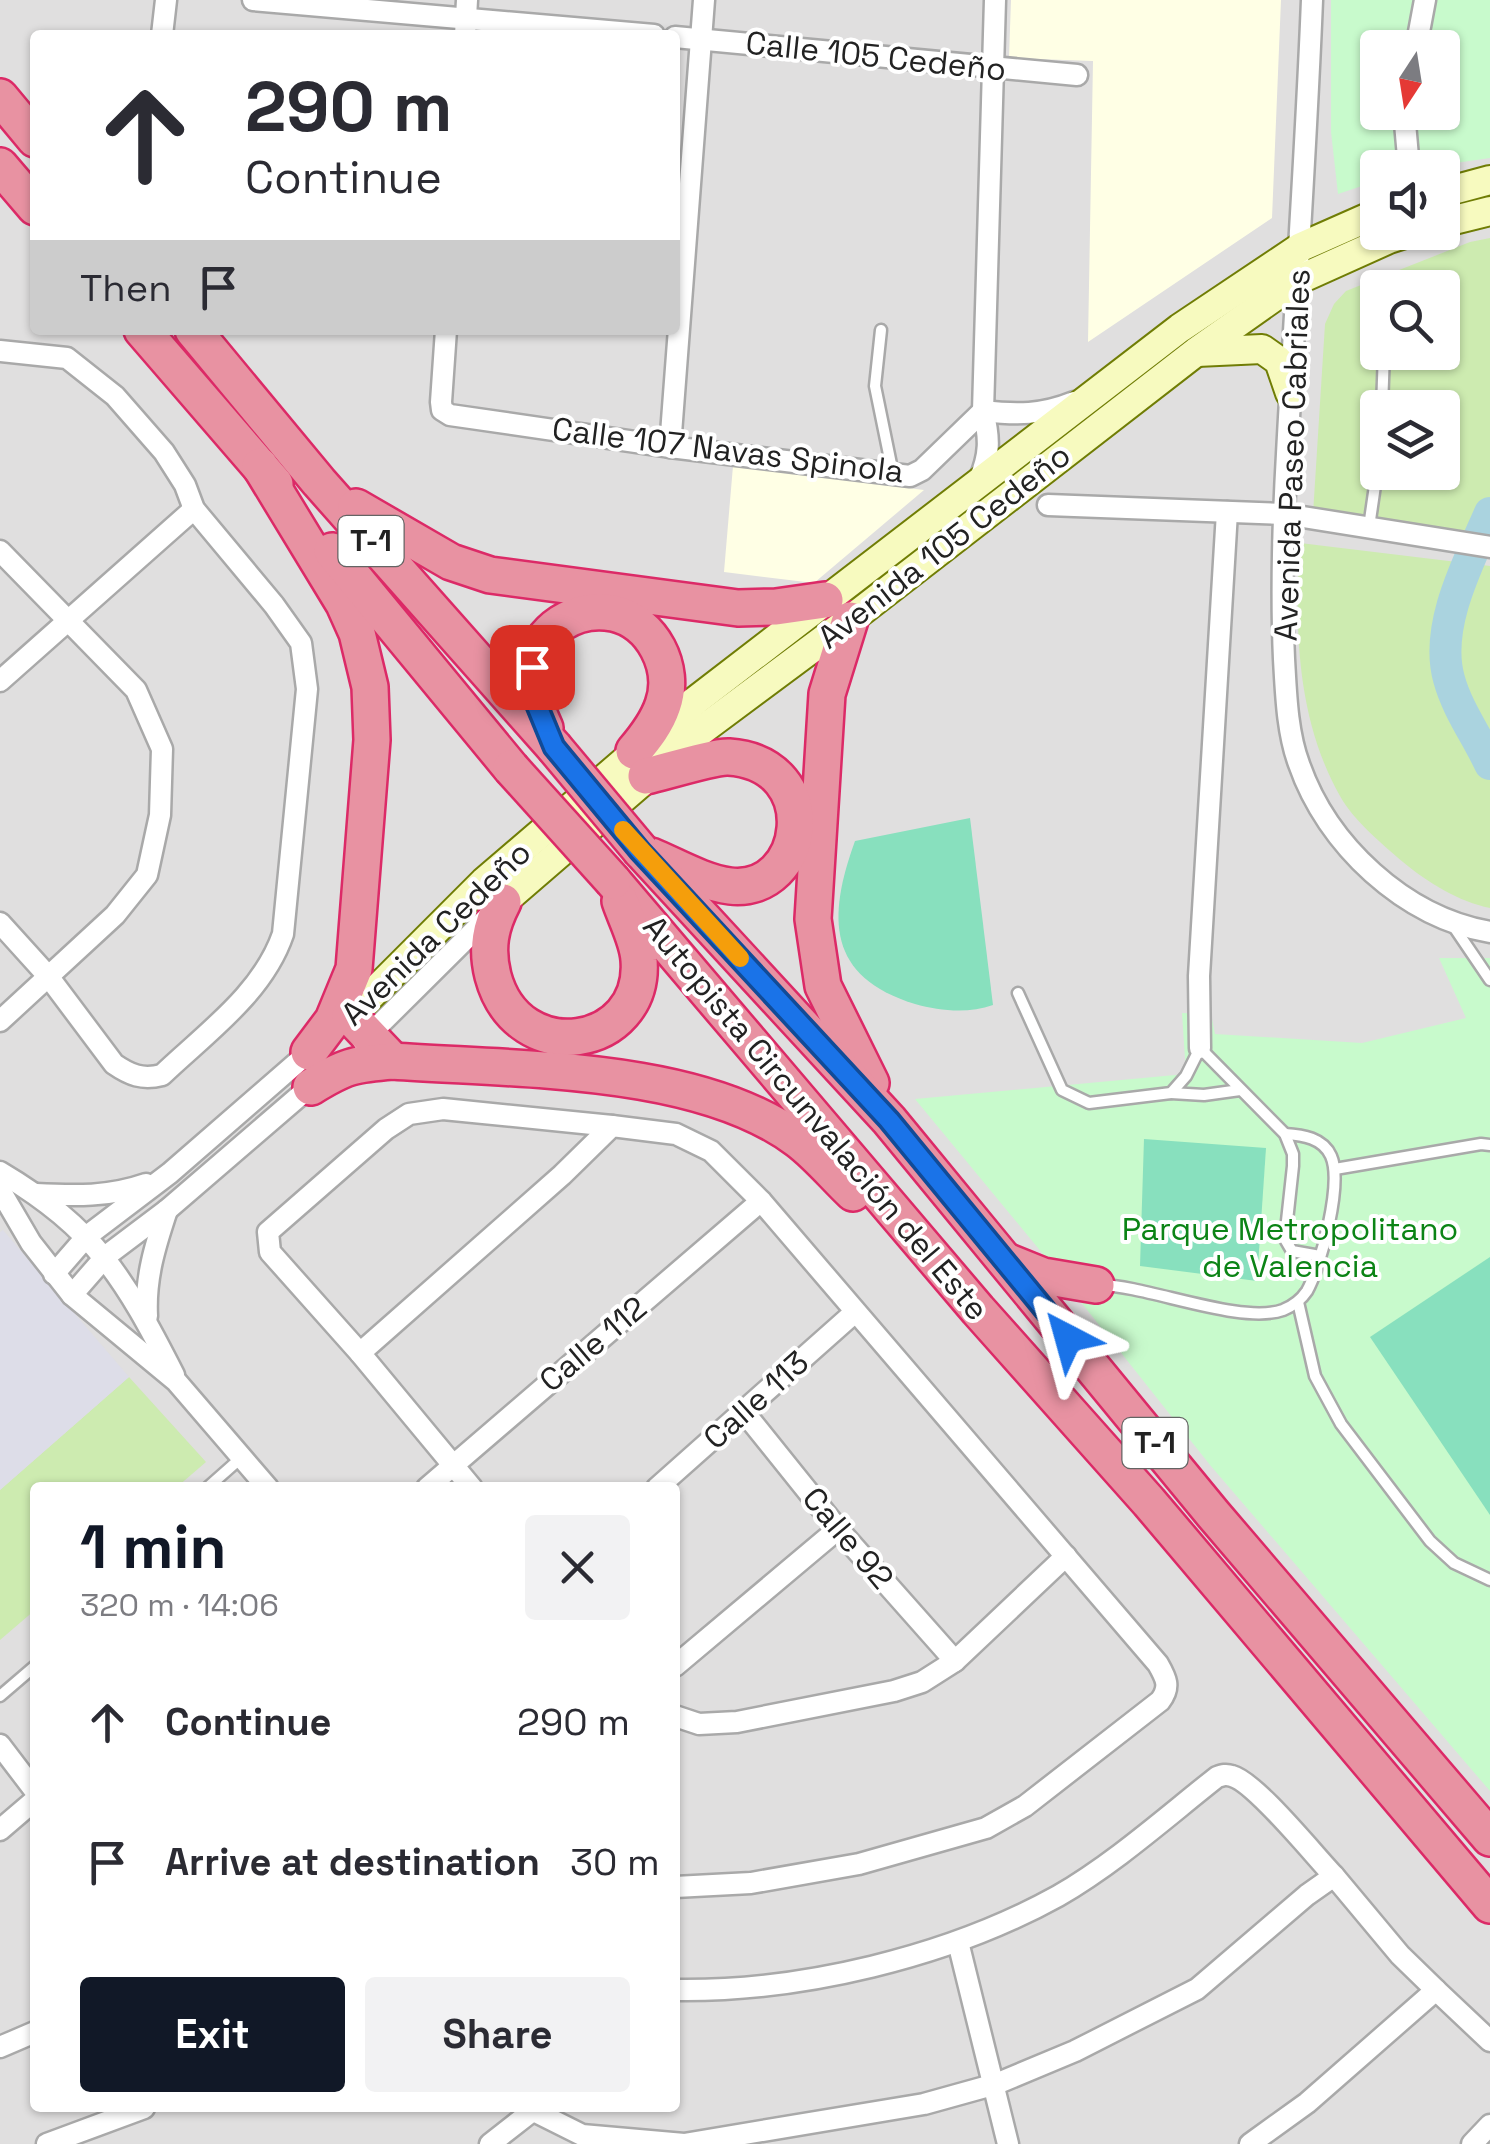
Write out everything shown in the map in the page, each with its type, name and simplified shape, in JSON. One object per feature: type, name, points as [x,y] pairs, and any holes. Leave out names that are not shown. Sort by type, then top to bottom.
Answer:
[{"type":"highway","points":[[0,97],[30,133]]},
{"type":"highway","points":[[0,166],[30,201]]},
{"type":"highway","name":"Autopista Circunvalación del Este","points":[[146,335],[511,768],[614,881],[978,1310],[1149,1502],[1490,1905]]},
{"type":"highway","name":"Autopista Circunvalación del Este","points":[[197,335],[319,482],[554,747],[640,851],[889,1120],[1213,1514],[1490,1838]]},
{"type":"highway","points":[[260,466],[344,604],[357,633],[370,686],[372,740],[354,969],[310,1069],[336,1071],[362,1061],[393,1061],[606,1077],[689,1092],[745,1110],[798,1140],[978,1310]]},
{"type":"highway","points":[[319,482],[414,543],[451,562],[490,575],[738,608],[838,610],[835,659],[822,730],[812,918],[823,986],[889,1120]]},
{"type":"highway","points":[[554,747],[533,696],[532,667],[541,642],[560,622],[585,612],[615,614],[642,628],[658,646],[667,672],[664,702],[640,764],[723,756],[741,759],[763,765],[780,776],[792,799],[796,820],[792,844],[776,872],[754,885],[716,882],[640,851]]},
{"type":"highway","points":[[503,902],[490,926],[489,948],[502,1001],[512,1016],[528,1028],[572,1038],[603,1029],[624,1016],[636,991],[640,960],[614,881]]},
{"type":"highway","points":[[360,1026],[393,1061]]},
{"type":"highway","points":[[1005,1261],[1043,1276],[1096,1285]]},
{"type":"highway","points":[[1068,1338],[1070,1304],[1077,1292],[1096,1285]]},
{"type":"main road","points":[[1460,188],[1485,181]]},
{"type":"main road","points":[[1460,218],[1486,211]]},
{"type":"main road","name":"Avenida 105 Cedeño","points":[[838,610],[978,481],[1180,328],[1300,247],[1360,221]]},
{"type":"main road","name":"Avenida 105 Cedeño","points":[[503,902],[640,764],[838,610],[1298,280],[1365,250]]},
{"type":"main road","points":[[1196,352],[1262,350],[1279,362],[1290,392]]},
{"type":"main road","name":"Avenida Cedeño","points":[[360,1026],[484,882],[640,764]]},
{"type":"street","points":[[163,30],[166,0]]},
{"type":"street","points":[[253,0],[599,30]]},
{"type":"street","points":[[680,315],[704,0]]},
{"type":"street","points":[[978,481],[988,461],[990,438],[983,412],[996,0]]},
{"type":"street","name":"Avenida Paseo Cabriales","points":[[1312,0],[1282,608],[1286,698],[1298,763],[1320,808],[1346,847],[1409,900],[1449,920],[1487,931]]},
{"type":"street","points":[[1420,30],[1426,0]]},
{"type":"street","name":"Calle 105 Cedeño","points":[[680,37],[1077,75]]},
{"type":"street","name":"Calle 107 Navas Spinola","points":[[446,335],[441,402],[442,410],[450,414],[670,447],[910,476],[922,470],[983,412]]},
{"type":"street","points":[[670,447],[679,335]]},
{"type":"street","points":[[0,351],[67,358],[115,396],[164,452],[185,485],[194,509],[274,605],[300,643],[307,689],[282,934],[274,960],[254,988],[162,1075],[146,1079],[114,1064],[48,976],[0,922]]},
{"type":"street","points":[[983,412],[1018,416],[1045,413],[1094,394]]},
{"type":"street","points":[[1048,505],[1284,514],[1490,547]]},
{"type":"street","points":[[0,681],[194,509]]},
{"type":"street","points":[[1200,1048],[1199,976],[1228,512]]},
{"type":"street","points":[[0,551],[136,690],[162,748],[160,815],[147,875],[115,915],[0,1021]]},
{"type":"street","name":"Avenida Cedeño","points":[[72,1295],[106,1256],[167,1210],[310,1069],[503,902]]},
{"type":"street","name":"Avenida Cedeño","points":[[54,1274],[87,1236],[310,1069],[360,1026]]},
{"type":"street","points":[[467,1482],[360,1352],[270,1252],[268,1232],[386,1129],[409,1114],[443,1109],[676,1134],[711,1151],[761,1201],[984,1457],[1158,1664],[1168,1682],[1160,1701],[1025,1806],[986,1828],[859,1864],[751,1883],[680,1887]]},
{"type":"street","points":[[360,1352],[562,1176],[612,1126]]},
{"type":"street","points":[[0,1172],[34,1194],[106,1256],[148,1324],[176,1380]]},
{"type":"street","points":[[34,1194],[113,1194],[170,1173]]},
{"type":"street","points":[[0,1190],[72,1295],[176,1380],[263,1482]]},
{"type":"street","name":"Calle 112","points":[[433,1482],[761,1201]]},
{"type":"street","points":[[148,1324],[146,1287],[167,1210]]},
{"type":"street","name":"Calle 113","points":[[664,1482],[854,1312]]},
{"type":"street","name":"Calle 92","points":[[744,1412],[838,1529],[955,1661]]},
{"type":"street","points":[[680,1662],[838,1529]]},
{"type":"street","points":[[680,1718],[699,1724],[737,1722],[922,1682],[955,1661],[1066,1556]]},
{"type":"street","points":[[0,1745],[30,1784]]},
{"type":"street","points":[[680,1990],[819,1977],[958,1942],[1058,1896],[1115,1859],[1217,1776],[1227,1774],[1264,1800],[1400,1955],[1490,2040]]},
{"type":"street","points":[[0,1830],[30,1804]]},
{"type":"street","points":[[540,2112],[582,2135],[656,2143],[727,2141],[924,2104],[996,2084],[1075,2051],[1196,1989],[1334,1876]]},
{"type":"street","points":[[958,1942],[1008,2144]]},
{"type":"street","points":[[1250,2144],[1321,2091],[1436,1990]]},
{"type":"street","points":[[0,2046],[30,2034]]},
{"type":"street","points":[[47,2144],[133,2112]]},
{"type":"street","points":[[490,2144],[531,2112]]},
{"type":"street","points":[[1472,2144],[1490,2125]]},
{"type":"lane","points":[[881,330],[875,386],[893,475]]},
{"type":"lane","points":[[1369,528],[1374,490]]},
{"type":"lane","points":[[1449,920],[1490,980]]},
{"type":"lane","points":[[1018,993],[1056,1079],[1073,1098],[1089,1103],[1170,1093],[1204,1095],[1240,1090]]},
{"type":"lane","points":[[1170,1093],[1186,1076],[1200,1048],[1286,1134],[1293,1154],[1286,1244],[1296,1253],[1320,1256]]},
{"type":"lane","points":[[1096,1285],[1248,1312],[1278,1312],[1298,1302],[1311,1282],[1320,1256],[1335,1169],[1318,1141],[1286,1134]]},
{"type":"lane","points":[[1335,1169],[1481,1144],[1490,1146]]},
{"type":"lane","points":[[1298,1302],[1316,1376],[1341,1424],[1430,1542],[1454,1563],[1490,1580]]},
{"type":"lane","points":[[214,1482],[242,1457]]},
{"type":"lane","points":[[0,1696],[30,1670]]},
{"type":"shaded area","points":[[0,0],[1490,0],[1490,2144],[0,2144]]},
{"type":"shaded area","points":[[1011,0],[1281,0],[1272,218],[1088,342],[1093,61],[1009,58]]},
{"type":"shaded area","points":[[733,466],[924,490],[814,583],[724,572]]},
{"type":"shaded area","points":[[3,1230],[129,1377],[0,1490],[0,1232]]},
{"type":"green space","points":[[1331,0],[1490,0],[1490,158],[1460,162],[1460,150],[1360,150],[1360,187],[1338,194],[1331,132]]},
{"type":"green space","points":[[1490,238],[1490,534],[1313,514],[1325,324],[1334,304],[1346,291],[1360,285],[1360,370],[1460,370],[1460,270],[1399,270],[1450,250],[1460,250],[1460,246]]},
{"type":"green space","points":[[1300,543],[1490,566],[1490,908],[1455,896],[1412,869],[1368,831],[1340,796],[1326,767],[1307,705],[1299,640]]},
{"type":"green space","points":[[970,818],[993,1005],[954,1010],[915,1004],[886,992],[865,978],[850,961],[838,919],[846,869],[855,841]]},
{"type":"green space","name":"Parque Metropolitano de Valencia","points":[[1439,958],[1490,958],[1490,1791],[1210,1465],[915,1099],[1186,1074],[1182,1013],[1211,1014],[1215,1034],[1362,1043],[1466,1018]]},
{"type":"green space","points":[[1144,1139],[1266,1148],[1257,1281],[1140,1266]]},
{"type":"green space","points":[[1490,1257],[1490,1515],[1370,1337]]},
{"type":"green space","points":[[129,1377],[206,1462],[183,1482],[30,1482],[30,1614],[0,1640],[0,1490]]},
{"type":"waterway","points":[[1490,513],[1456,594],[1446,637],[1449,679],[1490,764]]},
{"type":"slow traffic","points":[[623,830],[740,958]]},
{"type":"route","points":[[532,667],[533,696],[554,747],[640,851],[889,1120],[1068,1338]]}]
